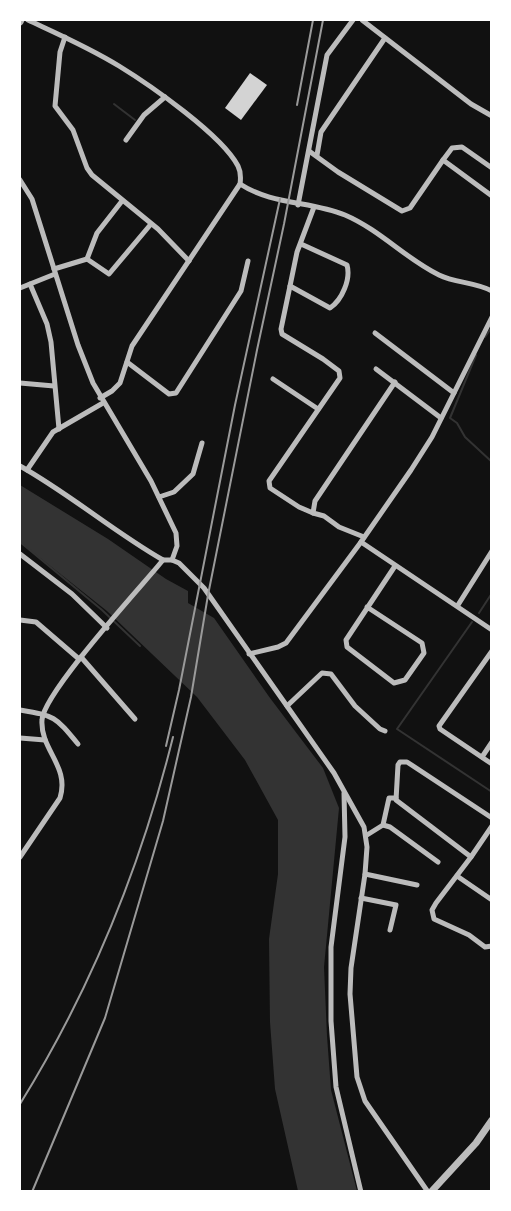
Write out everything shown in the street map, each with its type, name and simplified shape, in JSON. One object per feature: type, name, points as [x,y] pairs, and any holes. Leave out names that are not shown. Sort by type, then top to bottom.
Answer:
[{"type":"street","points":[[27,470],[53,432],[102,401],[120,383],[132,346],[240,184],[241,173],[225,148],[165,97],[118,66],[28,20]]},
{"type":"street","points":[[298,205],[327,56],[352,20]]},
{"type":"street","points":[[362,20],[471,104],[492,116]]},
{"type":"street","points":[[65,37],[60,52],[55,106],[73,130],[82,156],[92,175],[150,224],[189,261]]},
{"type":"street","points":[[317,155],[321,132],[385,38]]},
{"type":"street","points":[[126,140],[144,115],[165,97]]},
{"type":"street","points":[[309,151],[338,172],[402,211],[410,208],[452,148],[462,147],[492,168]]},
{"type":"street","points":[[443,160],[492,196]]},
{"type":"street","points":[[20,180],[32,199],[78,345],[102,401],[159,497],[178,539],[172,560]]},
{"type":"street","points":[[240,184],[266,197],[335,212],[363,224],[437,274],[492,291]]},
{"type":"street","points":[[20,288],[54,271],[87,259],[97,233],[122,201]]},
{"type":"street","points":[[314,207],[297,252],[281,329],[282,334],[339,371],[340,378],[269,481],[270,488],[299,507],[324,516],[363,540],[395,566],[436,594],[458,605],[492,630]]},
{"type":"street","points":[[87,259],[109,274],[150,224]]},
{"type":"street","points":[[290,286],[330,308],[338,303],[350,273],[347,265],[301,244]]},
{"type":"street","points":[[127,362],[169,394],[176,393],[241,291],[248,261]]},
{"type":"street","points":[[30,284],[47,324],[53,357],[59,429]]},
{"type":"street","points":[[249,654],[286,644],[363,540],[411,470],[441,418],[492,317]]},
{"type":"street","points":[[375,333],[454,393]]},
{"type":"street","points":[[376,369],[441,418]]},
{"type":"street","points":[[273,379],[318,409]]},
{"type":"street","points":[[20,382],[54,386]]},
{"type":"street","points":[[313,513],[315,501],[395,382]]},
{"type":"street","points":[[159,497],[174,492],[193,474],[202,443]]},
{"type":"street","points":[[20,466],[83,506],[143,549],[163,560],[172,560],[187,569],[200,583],[334,773],[358,813],[367,835],[365,874],[352,948],[350,993],[360,1090],[365,1101],[430,1191],[476,1143],[492,1120]]},
{"type":"street","points":[[458,605],[492,552]]},
{"type":"street","points":[[20,554],[72,594],[106,628]]},
{"type":"street","points":[[20,857],[60,798],[63,787],[60,768],[41,729],[42,714],[51,697],[80,658],[163,560]]},
{"type":"street","points":[[367,607],[422,643],[424,653],[405,680],[394,682],[347,647],[346,640],[367,607],[395,566]]},
{"type":"street","points":[[20,620],[36,622],[80,658],[135,719]]},
{"type":"street","points":[[492,651],[439,726],[440,729],[492,764]]},
{"type":"street","points":[[287,706],[322,673],[331,674],[356,706],[385,731]]},
{"type":"street","points":[[20,710],[54,718],[78,744]]},
{"type":"street","points":[[20,738],[45,740]]},
{"type":"street","points":[[482,757],[492,742]]},
{"type":"street","points":[[471,857],[396,800],[398,765],[404,761],[492,818]]},
{"type":"street","points":[[344,793],[345,837],[331,947],[331,1021],[336,1087],[362,1191]]},
{"type":"street","points":[[367,835],[382,825],[389,798],[396,798]]},
{"type":"street","points":[[382,825],[390,827],[438,862]]},
{"type":"street","points":[[492,826],[432,910],[434,919],[469,935],[485,947],[492,946]]},
{"type":"street","points":[[365,874],[417,885]]},
{"type":"street","points":[[457,876],[492,900]]},
{"type":"street","points":[[361,898],[396,905],[390,930]]},
{"type":"shaded area","points":[[20,485],[188,591],[188,603],[214,618],[323,768],[339,808],[324,967],[331,1090],[357,1191],[298,1191],[275,1089],[270,1022],[269,939],[278,874],[278,820],[245,760],[197,697],[107,611],[20,542]]},
{"type":"building","points":[[250,73],[267,85],[241,120],[225,108]]},
{"type":"waterway","points":[[114,104],[135,120]]},
{"type":"waterway","points":[[485,337],[492,327]]},
{"type":"waterway","points":[[476,355],[450,418],[457,423],[465,437],[492,462]]},
{"type":"waterway","points":[[20,542],[102,610],[140,646]]},
{"type":"waterway","points":[[479,613],[492,593]]},
{"type":"waterway","points":[[472,622],[397,729],[492,792]]},
{"type":"railway","points":[[297,105],[313,20]]},
{"type":"railway","points":[[32,1192],[105,1018],[163,821],[191,697],[208,595],[323,20]]},
{"type":"railway","points":[[166,746],[235,405],[280,199]]},
{"type":"railway","points":[[20,1104],[69,1017],[111,926],[145,833],[173,737]]}]
